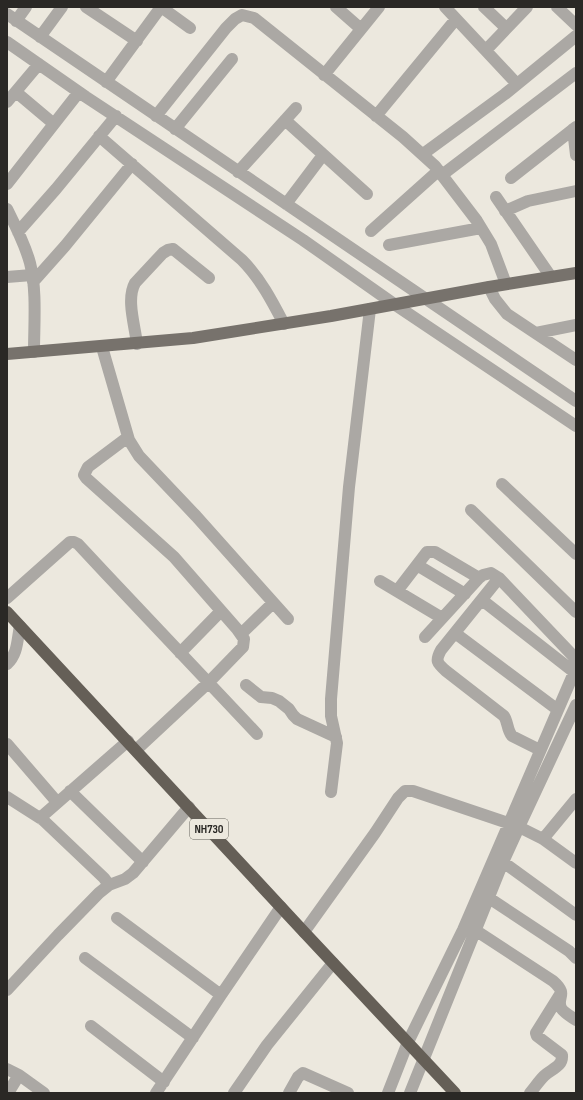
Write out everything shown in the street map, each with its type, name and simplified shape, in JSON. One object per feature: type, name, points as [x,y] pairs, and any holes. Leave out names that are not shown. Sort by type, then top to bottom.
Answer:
[{"type":"highway","name":"NH730","points":[[7,612],[455,1093]]},
{"type":"main road","points":[[7,354],[137,344],[192,338],[284,324],[421,298],[576,273]]},
{"type":"street","points":[[26,7],[11,18],[286,204],[421,298],[576,401]]},
{"type":"street","points":[[40,37],[62,7]]},
{"type":"street","points":[[86,7],[137,41]]},
{"type":"street","points":[[106,82],[161,7],[190,28]]},
{"type":"street","points":[[336,7],[361,29]]},
{"type":"street","points":[[324,75],[379,7]]},
{"type":"street","points":[[445,7],[517,84]]},
{"type":"street","points":[[484,7],[506,28]]},
{"type":"street","points":[[486,50],[526,7]]},
{"type":"street","points":[[557,7],[576,25]]},
{"type":"street","points":[[156,116],[226,28],[235,19],[242,15],[254,18],[423,154],[440,173],[492,244],[506,284]]},
{"type":"street","points":[[376,116],[456,19]]},
{"type":"street","points":[[423,154],[517,84],[576,36]]},
{"type":"street","points":[[7,42],[79,92],[397,303],[576,426]]},
{"type":"street","points":[[175,129],[232,59]]},
{"type":"street","points":[[7,102],[39,64]]},
{"type":"street","points":[[371,231],[440,173],[576,73]]},
{"type":"street","points":[[16,92],[54,124]]},
{"type":"street","points":[[7,184],[79,92]]},
{"type":"street","points":[[238,172],[296,108]]},
{"type":"street","points":[[18,232],[56,189],[116,116]]},
{"type":"street","points":[[285,120],[367,194]]},
{"type":"street","points":[[575,128],[576,155]]},
{"type":"street","points":[[511,178],[575,128]]},
{"type":"street","points":[[99,136],[214,234],[249,267],[268,293],[284,324]]},
{"type":"street","points":[[286,204],[324,155]]},
{"type":"street","points":[[33,279],[65,246],[132,164]]},
{"type":"street","points":[[506,211],[528,201],[576,191]]},
{"type":"street","points":[[496,197],[551,278]]},
{"type":"street","points":[[8,215],[27,252],[33,279],[34,352]]},
{"type":"street","points":[[389,245],[481,228]]},
{"type":"street","points":[[137,344],[131,300],[132,288],[163,253],[173,249],[209,278]]},
{"type":"street","points":[[7,276],[33,279]]},
{"type":"street","points":[[489,287],[500,306],[508,314],[576,360]]},
{"type":"street","points":[[331,792],[336,737],[331,716],[332,699],[349,487],[370,308]]},
{"type":"street","points":[[536,333],[576,325]]},
{"type":"street","points":[[102,347],[128,437],[139,456],[288,619]]},
{"type":"street","points":[[40,818],[70,791],[132,745],[208,683],[243,647],[244,639],[241,634],[174,557],[84,475],[88,467],[128,437]]},
{"type":"street","points":[[502,484],[576,554]]},
{"type":"street","points":[[471,510],[576,612]]},
{"type":"street","points":[[7,598],[67,544],[70,542],[78,544],[256,734]]},
{"type":"street","points":[[397,591],[427,552],[434,552],[479,578]]},
{"type":"street","points":[[417,565],[464,594]]},
{"type":"street","points":[[425,637],[479,578],[488,573],[499,578],[576,659]]},
{"type":"street","points":[[499,578],[455,633],[438,657],[437,662],[504,716],[509,732],[512,736],[540,750]]},
{"type":"street","points":[[380,581],[442,618]]},
{"type":"street","points":[[410,1093],[422,1057],[503,862],[540,750],[575,670],[482,600]]},
{"type":"street","points":[[241,634],[273,603]]},
{"type":"street","points":[[180,653],[221,611]]},
{"type":"street","points":[[7,664],[13,658],[20,626]]},
{"type":"street","points":[[455,633],[558,710]]},
{"type":"street","points":[[246,685],[261,696],[279,701],[289,709],[293,716],[297,719],[336,737]]},
{"type":"street","points":[[388,1093],[463,930],[514,825],[576,705]]},
{"type":"street","points":[[7,744],[57,802]]},
{"type":"street","points":[[70,791],[143,862]]},
{"type":"street","points":[[304,932],[375,833],[398,798],[405,792],[413,791],[514,825],[543,839],[576,863]]},
{"type":"street","points":[[7,797],[40,818],[104,878],[109,885]]},
{"type":"street","points":[[543,839],[576,799]]},
{"type":"street","points":[[8,988],[58,935],[109,885],[128,877],[143,862],[189,808]]},
{"type":"street","points":[[503,862],[576,914]]},
{"type":"street","points":[[489,898],[569,951],[576,958]]},
{"type":"street","points":[[156,1093],[220,995],[281,907]]},
{"type":"street","points":[[117,918],[220,995]]},
{"type":"street","points":[[475,930],[560,987],[562,992],[560,1006],[576,1020]]},
{"type":"street","points":[[84,958],[193,1038]]},
{"type":"street","points":[[234,1093],[267,1045],[333,963]]},
{"type":"street","points":[[530,1093],[545,1075],[561,1063],[562,1055],[536,1033],[538,1027],[562,992]]},
{"type":"street","points":[[91,1026],[164,1082]]},
{"type":"street","points":[[7,1069],[19,1075],[44,1093]]},
{"type":"street","points":[[289,1093],[298,1076],[303,1074],[348,1093]]},
{"type":"street","points":[[8,1093],[19,1075]]}]
